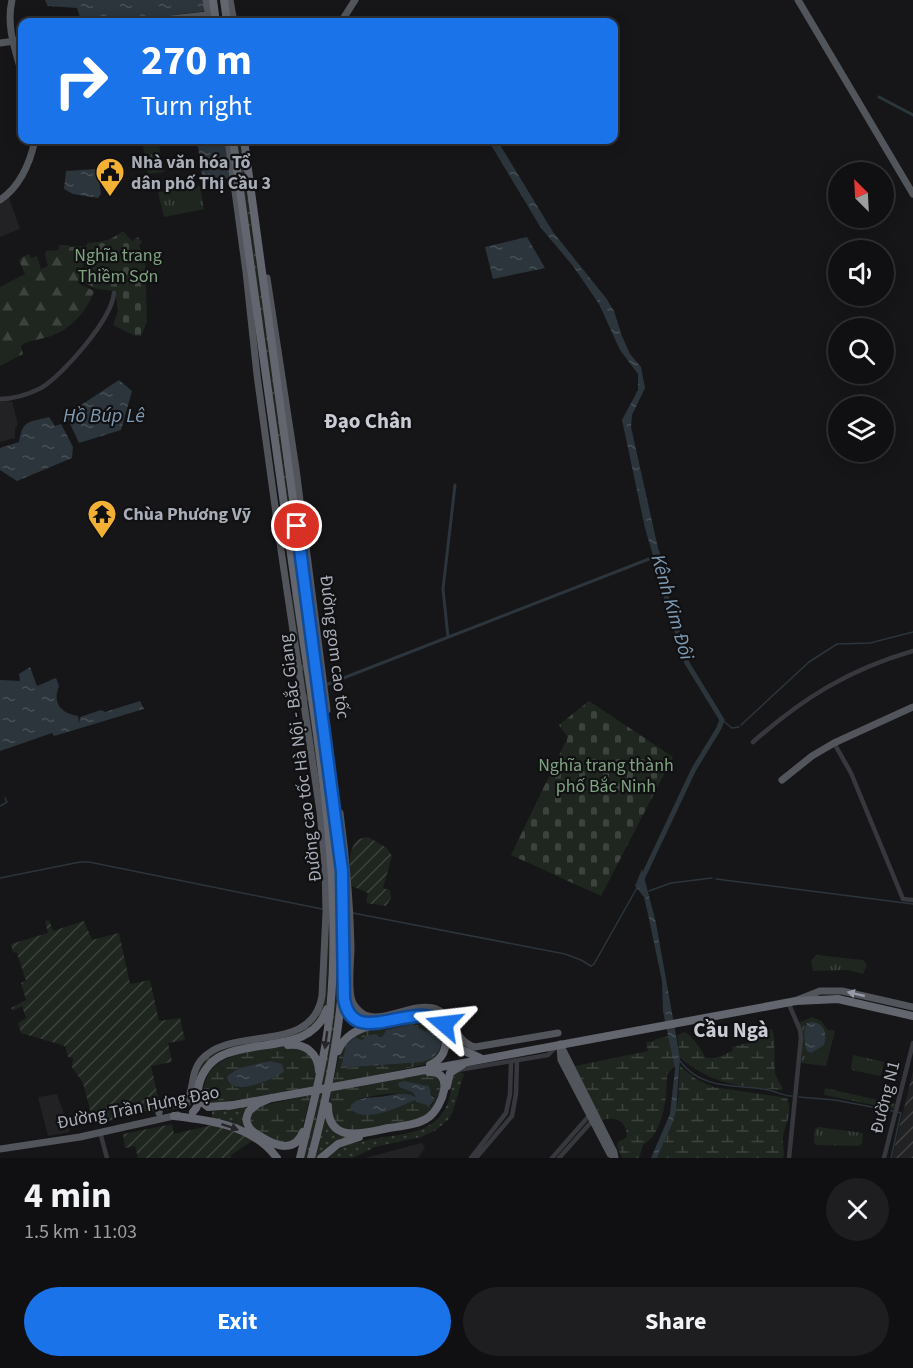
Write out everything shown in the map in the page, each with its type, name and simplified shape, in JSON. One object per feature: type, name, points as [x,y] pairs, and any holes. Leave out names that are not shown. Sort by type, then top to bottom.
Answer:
[{"type":"highway","points":[[212,18],[213,0]]},
{"type":"highway","points":[[224,0],[226,18]]},
{"type":"highway","name":"Đường cao tốc Hà Nội - Bắc Giang","points":[[234,144],[331,859],[333,940],[327,1031],[315,1099],[300,1158]]},
{"type":"highway","name":"Đường cao tốc Hà Nội - Bắc Giang","points":[[246,144],[342,871],[344,956],[337,1042],[330,1083],[311,1158]]},
{"type":"highway","points":[[193,1112],[198,1105],[199,1086],[204,1073],[219,1057],[231,1051],[297,1039],[309,1033],[320,1023],[328,1006],[333,940]]},
{"type":"highway","points":[[344,956],[344,1001],[347,1010],[354,1018],[370,1024],[420,1015],[432,1016],[444,1024],[458,1048],[483,1058]]},
{"type":"highway","points":[[410,1073],[792,1001],[842,999],[912,1015]]},
{"type":"highway","points":[[330,1083],[340,1046],[351,1033],[369,1027],[420,1018],[430,1019],[438,1023],[444,1031],[447,1042],[444,1053],[435,1063],[410,1073]]},
{"type":"highway","points":[[233,1105],[209,1107],[203,1103],[203,1083],[213,1066],[230,1056],[288,1044],[304,1046],[315,1056],[319,1068],[315,1099],[300,1139],[293,1144],[281,1147],[254,1132],[247,1123],[250,1109],[271,1098]]},
{"type":"highway","points":[[321,1158],[345,1141],[416,1126],[430,1120],[444,1101],[451,1071],[483,1058]]},
{"type":"highway","points":[[327,1095],[330,1121],[335,1128],[344,1133],[362,1134],[414,1124],[435,1111],[442,1098],[444,1086],[443,1077],[438,1072],[410,1073]]},
{"type":"highway","name":"Đường Trần Hưng Đạo","points":[[193,1112],[410,1073]]},
{"type":"highway","points":[[174,1116],[211,1121],[239,1130],[265,1144],[277,1158]]},
{"type":"main road","points":[[12,0],[9,17],[18,59]]},
{"type":"main road","points":[[206,0],[212,18]]},
{"type":"main road","points":[[230,0],[232,18]]},
{"type":"main road","points":[[344,18],[355,0]]},
{"type":"main road","points":[[798,0],[913,194]]},
{"type":"main road","points":[[0,43],[18,40]]},
{"type":"main road","points":[[0,200],[10,192],[24,174],[34,144]]},
{"type":"main road","name":"Đường gom cao tốc","points":[[159,1113],[160,1107],[183,1103],[188,1099],[195,1070],[209,1052],[225,1046],[299,1029],[314,1017],[322,996],[326,912],[322,834],[257,375],[229,144]]},
{"type":"main road","name":"Đường gom cao tốc","points":[[246,144],[296,469],[347,860],[351,999],[361,1012],[373,1016],[423,1008],[435,1009],[449,1019],[461,1039],[475,1047],[558,1033]]},
{"type":"main road","points":[[783,780],[812,756],[834,742],[913,707]]},
{"type":"main road","points":[[560,1044],[615,1157]]},
{"type":"main road","name":"Đường Trần Hưng Đạo","points":[[0,1149],[100,1132],[193,1112]]},
{"type":"street","points":[[0,399],[39,388],[74,359],[109,310],[114,293]]},
{"type":"street","points":[[753,742],[779,719],[819,691],[862,669],[913,651]]},
{"type":"street","points":[[834,742],[851,773],[903,899],[913,900]]},
{"type":"street","points":[[789,1158],[801,1044],[800,1030],[792,1001]]},
{"type":"street","name":"Đường N1","points":[[884,1158],[913,1043]]},
{"type":"street","points":[[448,1076],[458,1070],[548,1055],[560,1044]]},
{"type":"street","points":[[471,1158],[476,1156],[512,1116],[516,1094],[517,1061]]},
{"type":"street","points":[[476,1156],[506,1113],[510,1094],[511,1062]]},
{"type":"street","points":[[510,1094],[516,1094]]},
{"type":"street","points":[[552,1158],[594,1117]]},
{"type":"street","points":[[559,1158],[594,1117]]},
{"type":"street","points":[[100,1132],[107,1158]]},
{"type":"shaded area","points":[[9,198],[20,229],[0,237],[0,205]]},
{"type":"shaded area","points":[[0,400],[12,401],[18,424],[15,429],[15,438],[0,442]]},
{"type":"shaded area","points":[[913,1071],[913,1158],[892,1158]]},
{"type":"shaded area","points":[[57,1094],[70,1132],[48,1136],[38,1097]]},
{"type":"shaded area","points":[[421,1143],[425,1147],[418,1158],[366,1158]]},
{"type":"green space","points":[[143,144],[159,144],[164,172],[148,174]]},
{"type":"green space","points":[[237,144],[242,144],[337,842],[340,947],[336,1025],[328,1078],[308,1158],[304,1158],[328,1052],[337,932]]},
{"type":"green space","points":[[200,186],[204,209],[164,217],[158,192]]},
{"type":"green space","name":"Nghĩa trang Thiềm Sơn","points":[[123,231],[132,241],[138,237],[142,242],[139,246],[145,257],[147,322],[141,336],[135,336],[113,325],[118,311],[115,291],[96,289],[80,280],[86,263],[88,243],[107,240]]},
{"type":"green space","points":[[59,245],[85,246],[86,257],[78,283],[94,291],[91,298],[78,318],[65,329],[51,336],[23,344],[21,347],[23,354],[0,366],[0,287],[25,274],[19,260],[22,257],[29,254],[31,258],[37,256],[41,269],[48,266],[46,251],[59,250]]},
{"type":"green space","points":[[293,595],[324,812],[332,905],[326,1005],[319,1019],[310,1029],[299,1035],[227,1052],[210,1062],[196,1100],[188,1107],[160,1111],[162,1108],[183,1104],[203,1060],[223,1047],[289,1034],[317,1016],[327,883],[290,596]]},
{"type":"green space","name":"Nghĩa trang thành phố Bắc Ninh","points":[[589,701],[673,757],[601,896],[511,855],[568,737],[559,725]]},
{"type":"green space","points":[[368,837],[387,848],[392,856],[383,888],[390,890],[391,898],[386,906],[366,903],[368,893],[352,886],[350,860],[352,849],[359,839]]},
{"type":"green space","points":[[49,920],[53,931],[84,921],[92,940],[119,933],[130,984],[150,980],[159,1021],[180,1018],[185,1040],[168,1043],[172,1062],[151,1066],[160,1105],[155,1107],[156,1111],[147,1113],[146,1111],[105,1122],[103,1118],[93,1121],[83,1083],[72,1067],[73,1058],[68,1057],[65,1046],[21,1033],[18,1023],[26,1018],[22,1006],[13,1011],[11,1008],[26,1000],[21,983],[26,981],[17,953],[13,952],[11,944],[48,933],[45,921]]},
{"type":"green space","points":[[816,955],[863,960],[867,965],[863,974],[848,970],[813,971],[811,961]]},
{"type":"green space","points":[[812,1017],[821,1021],[828,1030],[835,1031],[826,1066],[801,1063],[802,1035],[798,1023]]},
{"type":"green space","points":[[428,1020],[442,1031],[442,1040],[442,1053],[427,1064],[332,1085],[341,1049],[358,1031]],"holes":[[[412,1024],[425,1031],[440,1032],[441,1047],[410,1063],[342,1068],[346,1045],[355,1037],[362,1040],[366,1036],[383,1036],[386,1030]]]},
{"type":"green space","points":[[772,1029],[775,1074],[783,1089],[781,1090],[728,1083],[705,1074],[680,1058],[677,1035],[685,1032],[694,1040],[705,1057],[712,1058],[730,1052],[733,1050],[732,1047],[751,1042],[749,1031]]},
{"type":"green space","points":[[669,1036],[675,1066],[667,1074],[665,1103],[660,1123],[656,1132],[643,1145],[639,1158],[622,1158],[617,1146],[618,1142],[627,1137],[625,1127],[620,1121],[602,1120],[575,1066],[648,1051],[646,1042]]},
{"type":"green space","points":[[287,1046],[307,1049],[317,1070],[313,1088],[209,1104],[204,1094],[204,1085],[213,1068],[221,1061],[242,1053]],"holes":[[[270,1061],[284,1072],[261,1083],[242,1087],[229,1083],[227,1076],[239,1068]]]},
{"type":"green space","points":[[853,1055],[884,1062],[881,1075],[852,1070]]},
{"type":"green space","points":[[680,1066],[696,1079],[713,1087],[787,1098],[789,1112],[783,1136],[783,1158],[657,1158],[672,1124],[678,1100]]},
{"type":"green space","points":[[459,1072],[464,1074],[453,1111],[448,1120],[436,1130],[421,1137],[375,1147],[353,1158],[328,1158],[341,1148],[356,1142],[408,1133],[436,1120],[448,1103],[454,1075]]},
{"type":"green space","points":[[436,1073],[442,1083],[437,1104],[422,1118],[355,1132],[336,1125],[329,1105],[331,1091],[407,1076]],"holes":[[[413,1083],[426,1085],[435,1099],[431,1106],[415,1100],[385,1111],[353,1112],[357,1100],[370,1096],[395,1094],[415,1097],[412,1092],[403,1088]]]},
{"type":"green space","points":[[825,1088],[895,1104],[894,1109],[824,1095]]},
{"type":"green space","points":[[311,1095],[301,1133],[295,1140],[277,1144],[250,1125],[250,1111],[255,1107]]},
{"type":"green space","points":[[254,1104],[248,1129],[212,1119],[212,1111]]},
{"type":"green space","points":[[326,1110],[352,1136],[319,1158],[313,1158]]},
{"type":"green space","points":[[172,1124],[174,1134],[212,1125],[255,1139],[231,1155],[231,1158],[138,1158],[135,1146],[125,1148],[123,1134]]},
{"type":"green space","points":[[818,1127],[863,1133],[862,1144],[858,1146],[816,1145],[814,1142],[815,1129]]},
{"type":"water","points":[[45,0],[204,0],[205,11],[150,18],[81,18],[77,8],[48,6]]},
{"type":"water","points":[[198,144],[226,144],[230,178],[203,182]]},
{"type":"water","points":[[490,144],[499,144],[553,232],[606,298],[614,311],[630,354],[641,367],[645,388],[632,415],[631,427],[660,557],[654,559],[645,528],[622,420],[638,390],[638,374],[620,350],[599,304],[573,266],[541,228]]},
{"type":"water","points":[[96,169],[101,194],[98,198],[73,194],[64,189],[66,171]]},
{"type":"water","points":[[527,237],[545,268],[493,279],[485,247]]},
{"type":"water","name":"Hồ Búp Lê","points":[[119,380],[132,391],[121,430],[79,443],[66,415]]},
{"type":"water","name":"Hồ Búp Lê","points":[[49,417],[55,426],[61,424],[73,447],[72,458],[17,481],[0,470],[0,448],[19,442],[22,429],[31,421]]},
{"type":"water","points":[[30,667],[37,686],[56,678],[59,686],[57,702],[67,713],[78,716],[79,724],[80,717],[140,701],[144,709],[54,736],[52,733],[0,751],[0,680],[20,681],[19,674]]},
{"type":"water","points":[[642,869],[656,923],[680,1058],[676,1111],[657,1158],[651,1158],[670,1114],[675,1069],[663,1011],[662,981],[648,914],[644,897],[635,886]]},
{"type":"water","points":[[807,1023],[822,1026],[825,1037],[824,1045],[811,1053],[807,1051],[804,1037]]},
{"type":"water","points":[[412,1024],[425,1031],[440,1032],[441,1043],[436,1055],[423,1062],[341,1068],[346,1045],[355,1037],[362,1040],[366,1036],[376,1034],[380,1037],[386,1030]]},
{"type":"water","points":[[270,1061],[282,1064],[284,1072],[251,1086],[242,1087],[229,1083],[227,1076],[239,1068]]},
{"type":"water","points":[[404,1081],[429,1086],[431,1095],[435,1099],[428,1108],[427,1105],[415,1100],[374,1115],[357,1113],[350,1109],[354,1102],[366,1098],[402,1094],[416,1097],[412,1092],[399,1087],[398,1083]]},
{"type":"waterway","points":[[879,97],[913,115]]},
{"type":"waterway","points":[[448,637],[443,589],[455,485]]},
{"type":"waterway","name":"Kênh Kim Đôi","points":[[641,881],[694,769],[722,720],[687,663],[666,596],[657,552]]},
{"type":"waterway","points":[[328,684],[649,559]]},
{"type":"waterway","points":[[741,725],[809,662],[837,644],[870,643],[913,632]]},
{"type":"waterway","points":[[722,720],[732,728],[739,727]]},
{"type":"waterway","points":[[0,806],[7,802],[5,798]]},
{"type":"waterway","points":[[0,878],[89,862],[322,909]]},
{"type":"waterway","points":[[649,891],[671,883],[712,878]]},
{"type":"waterway","points":[[716,879],[913,904]]},
{"type":"waterway","points":[[353,913],[565,954],[591,966],[638,886]]},
{"type":"waterway","points":[[680,1061],[689,1071],[710,1082],[769,1090],[792,1096]]},
{"type":"waterway","points":[[799,1097],[835,1100],[893,1111]]},
{"type":"waterway","points":[[891,1158],[901,1113],[897,1112]]},
{"type":"place","name":"Nhà văn hóa Tổ dân phố Thị Cầu 3","points":[[110,198]]},
{"type":"place","name":"Chùa Phương Vỹ","points":[[102,540]]},
{"type":"district","name":"Đạo Chân","points":[[368,421]]},
{"type":"district","name":"Cầu Ngà","points":[[731,1030]]},
{"type":"route","points":[[297,526],[342,871],[345,1008],[354,1018],[365,1023],[374,1024],[428,1015],[444,1024]]}]
